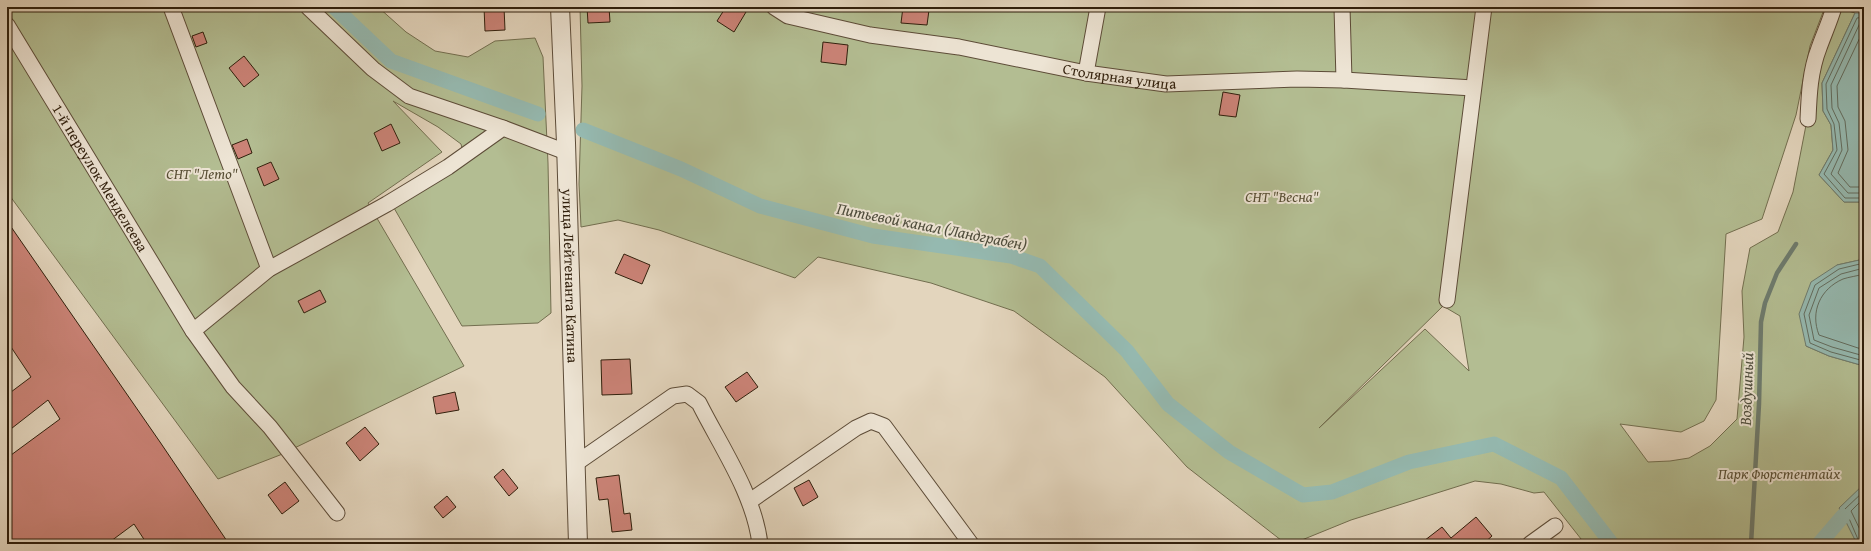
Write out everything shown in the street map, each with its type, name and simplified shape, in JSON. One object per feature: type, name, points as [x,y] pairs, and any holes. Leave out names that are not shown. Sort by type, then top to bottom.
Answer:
[{"type":"street","points":[[171,7],[269,269]]},
{"type":"street","points":[[308,7],[373,69],[409,96],[503,128],[566,152]]},
{"type":"street","name":"улица Лейтенанта Катина","points":[[560,7],[578,544]]},
{"type":"street","name":"Столярная улица","points":[[774,7],[788,16],[870,35],[959,47],[1086,72],[1166,84],[1297,79],[1344,80],[1473,88]]},
{"type":"street","points":[[1086,72],[1098,7]]},
{"type":"street","points":[[1342,7],[1344,80]]},
{"type":"street","points":[[1447,300],[1484,7]]},
{"type":"street","points":[[1808,119],[1810,82],[1818,49],[1828,29],[1834,7]]},
{"type":"street","name":"1-й переулок Менделеева","points":[[7,25],[193,331],[233,387],[270,427],[337,514]]},
{"type":"street","points":[[193,331],[269,269],[387,204],[448,167],[503,128]]},
{"type":"street","points":[[575,464],[673,396],[687,394],[699,403],[750,501],[758,529],[760,544]]},
{"type":"street","points":[[750,501],[856,428],[871,421],[884,426],[970,544]]},
{"type":"street","points":[[1530,544],[1555,526]]},
{"type":"green space","name":"СНТ \"Лето\"","points":[[7,7],[378,7],[406,32],[435,51],[468,57],[495,41],[535,38],[543,57],[548,163],[551,313],[538,323],[462,326],[394,208],[465,161],[461,144],[438,127],[393,101],[442,152],[368,203],[464,366],[280,455],[218,479],[7,192]]},
{"type":"green space","name":"СНТ \"Весна\"","points":[[580,7],[1825,7],[1810,46],[1796,115],[1762,219],[1726,234],[1716,400],[1704,421],[1681,432],[1620,424],[1648,462],[1670,461],[1689,458],[1710,446],[1737,419],[1744,337],[1742,291],[1750,248],[1778,232],[1793,192],[1814,84],[1838,8],[1855,13],[1822,83],[1823,111],[1831,125],[1833,150],[1819,175],[1844,202],[1864,202],[1864,259],[1837,265],[1806,346],[1829,356],[1864,366],[1864,431],[1861,439],[1865,458],[1865,472],[1863,485],[1860,490],[1857,544],[1585,544],[1544,492],[1534,493],[1501,484],[1475,481],[1351,520],[1292,544],[1286,544],[1187,467],[1105,377],[1014,311],[931,283],[818,257],[795,278],[659,230],[618,220],[581,227],[579,184],[582,86]],"holes":[[[1443,306],[1460,316],[1469,371],[1425,329],[1319,428]]]},
{"type":"water","points":[[1855,13],[1864,13],[1864,202],[1844,202],[1819,175],[1833,150],[1831,125],[1823,111],[1822,83]]},
{"type":"water","points":[[1864,259],[1864,366],[1829,356],[1806,346],[1799,314],[1811,282],[1837,265]]},
{"type":"water","points":[[1864,484],[1864,544],[1857,544],[1839,508]]},
{"type":"building","points":[[484,7],[504,7],[505,30],[485,31]]},
{"type":"building","points":[[587,7],[609,7],[610,22],[588,23]]},
{"type":"building","points":[[726,7],[738,7],[746,12],[734,32],[717,21]]},
{"type":"building","points":[[903,7],[929,10],[927,25],[901,23]]},
{"type":"building","points":[[203,32],[207,43],[196,47],[192,36]]},
{"type":"building","points":[[823,42],[848,45],[846,65],[821,62]]},
{"type":"building","points":[[244,56],[259,75],[244,87],[229,68]]},
{"type":"building","points":[[1223,92],[1240,95],[1236,117],[1219,115]]},
{"type":"building","points":[[391,124],[400,143],[382,151],[374,133]]},
{"type":"building","points":[[247,139],[252,153],[238,159],[232,145]]},
{"type":"building","points":[[271,162],[279,179],[264,186],[257,168]]},
{"type":"building","points":[[7,221],[229,544],[147,544],[134,524],[107,544],[7,544],[7,458],[60,419],[48,400],[7,432],[7,395],[31,377],[7,341]]},
{"type":"building","points":[[624,254],[650,265],[642,284],[615,273]]},
{"type":"building","points":[[320,290],[326,302],[304,313],[298,301]]},
{"type":"building","points":[[630,359],[632,394],[602,395],[601,360]]},
{"type":"building","points":[[747,372],[758,387],[736,402],[725,387]]},
{"type":"building","points":[[455,392],[459,410],[436,414],[433,397]]},
{"type":"building","points":[[365,427],[379,444],[360,461],[346,443]]},
{"type":"building","points":[[503,469],[518,488],[509,496],[494,477]]},
{"type":"building","points":[[619,475],[624,514],[630,513],[632,530],[612,532],[608,499],[599,500],[596,478]]},
{"type":"building","points":[[809,480],[818,497],[803,506],[794,488]]},
{"type":"building","points":[[285,482],[299,501],[282,514],[268,495]]},
{"type":"building","points":[[447,496],[456,507],[443,518],[434,507]]},
{"type":"building","points":[[1476,517],[1492,536],[1483,544],[1420,544],[1442,527],[1451,538]]},
{"type":"waterway","name":"Питьевой канал (Ландграбен)","points":[[334,7],[391,61],[538,114]]},
{"type":"waterway","name":"Питьевой канал (Ландграбен)","points":[[583,130],[681,169],[760,206],[873,236],[1011,256],[1040,266],[1127,351],[1168,404],[1229,452],[1303,495],[1332,492],[1409,462],[1494,444],[1561,478],[1612,544]]},
{"type":"waterway","name":"Воздушный","points":[[1751,544],[1759,404],[1761,322],[1765,303],[1777,273],[1796,244]]},
{"type":"waterway","points":[[1819,544],[1843,516]]},
{"type":"park label","name":"Парк Фюрстентайх","points":[[1779,474]]}]
